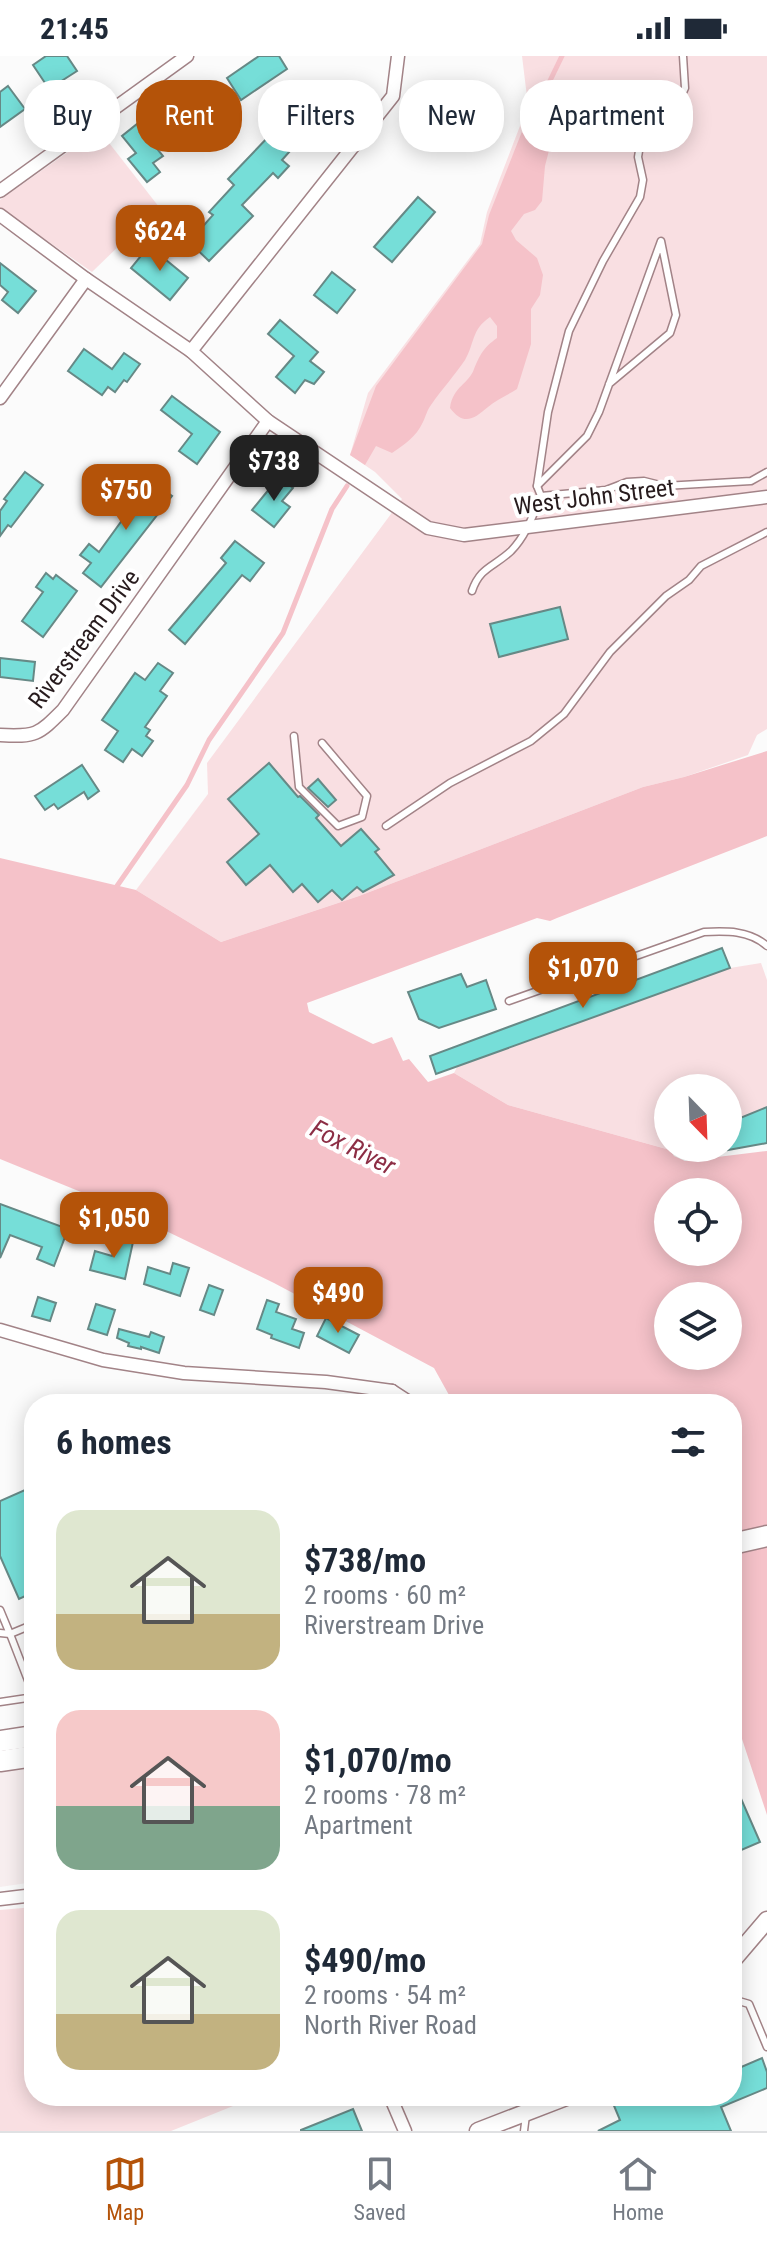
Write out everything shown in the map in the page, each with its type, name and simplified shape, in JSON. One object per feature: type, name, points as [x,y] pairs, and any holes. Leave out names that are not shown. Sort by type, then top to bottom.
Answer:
[{"type":"main road","points":[[742,1542],[767,1536]]},
{"type":"main road","points":[[0,1741],[24,1737]]},
{"type":"main road","points":[[0,1761],[24,1757]]},
{"type":"street","points":[[0,191],[187,56]]},
{"type":"street","points":[[191,351],[393,96],[398,56]]},
{"type":"street","points":[[0,215],[191,351],[268,421]]},
{"type":"street","points":[[0,398],[86,279]]},
{"type":"street","name":"West John Street","points":[[268,421],[428,528],[464,535],[767,497]]},
{"type":"street","name":"Riverstream Drive","points":[[0,735],[40,733],[63,710],[268,421]]},
{"type":"street","points":[[0,1330],[103,1360],[184,1373],[326,1382],[397,1394]]},
{"type":"street","points":[[388,1394],[392,1391]]},
{"type":"street","points":[[0,1899],[24,1896]]},
{"type":"street","points":[[742,1949],[767,1920]]},
{"type":"street","points":[[394,2106],[405,2131]]},
{"type":"street","points":[[478,2131],[542,2106]]},
{"type":"lane","points":[[472,591],[482,571],[511,552],[528,528],[541,496],[537,486],[548,412],[569,331],[603,261],[640,197],[643,180],[638,157],[641,139],[649,126],[680,99],[685,88],[683,56]]},
{"type":"lane","points":[[537,486],[587,436],[661,241],[676,315],[670,333],[609,384]]},
{"type":"lane","points":[[541,496],[606,490],[627,482],[644,481],[664,486],[751,481],[767,472]]},
{"type":"lane","points":[[386,826],[450,783],[531,741],[564,714],[610,652],[666,596],[689,580],[701,566],[767,532]]},
{"type":"lane","points":[[294,736],[299,787],[338,826],[362,817],[367,796],[322,743]]},
{"type":"lane","points":[[509,1001],[704,932],[734,931],[760,940],[767,946]]},
{"type":"lane","points":[[0,1610],[24,1671]]},
{"type":"lane","points":[[0,1633],[10,1634],[24,1628]]},
{"type":"lane","points":[[0,1702],[24,1698]]},
{"type":"lane","points":[[742,2002],[749,2004],[767,2047]]},
{"type":"lane","points":[[524,2131],[526,2112]]},
{"type":"shaded area","points":[[522,56],[767,56],[767,729],[757,735],[748,755],[643,787],[359,896],[221,942],[136,890],[208,794],[207,763],[402,499],[375,472],[350,455],[368,393],[480,244],[487,212],[520,126],[520,152],[693,152],[693,80],[525,80]]},
{"type":"shaded area","points":[[68,152],[116,152],[159,207],[92,272],[0,208],[0,200]]},
{"type":"shaded area","points":[[761,963],[767,980],[767,1107],[742,1117],[742,1074],[654,1074],[654,1146],[508,1105],[454,1073],[457,1067],[730,968]]},
{"type":"shaded area","points":[[24,1761],[24,1883],[0,1887],[0,1765]]},
{"type":"shaded area","points":[[24,1908],[24,2106],[233,2106],[171,2131],[0,2131],[0,1910]]},
{"type":"water","points":[[520,137],[520,152],[549,152],[542,201],[535,210],[524,214],[511,231],[516,240],[537,258],[543,275],[540,295],[531,309],[531,344],[517,389],[469,419],[460,417],[450,408],[454,395],[472,374],[482,352],[497,338],[497,326],[490,317],[479,327],[465,360],[430,407],[417,432],[392,453],[376,446],[365,465],[350,455],[376,386],[482,244],[489,215]]},
{"type":"water","name":"Fox River","points":[[767,751],[767,836],[550,921],[537,918],[307,1003],[309,1012],[373,1044],[392,1037],[403,1061],[409,1059],[428,1082],[454,1073],[508,1105],[654,1146],[654,1162],[742,1162],[742,1154],[767,1151],[767,1815],[742,1739],[742,1394],[448,1394],[434,1368],[274,1283],[108,1203],[0,1159],[0,858],[136,890],[221,942],[359,896],[643,787]]},
{"type":"building","points":[[46,56],[67,56],[77,71],[63,80],[43,80],[33,65]]},
{"type":"building","points":[[259,56],[279,56],[287,69],[271,80],[258,80],[258,89],[242,99],[242,80],[227,78]]},
{"type":"building","points":[[8,86],[24,110],[0,127],[0,92]]},
{"type":"building","points":[[136,125],[136,152],[160,152],[163,156],[153,163],[160,172],[147,182],[128,159],[136,153],[122,136]]},
{"type":"building","points":[[258,148],[258,152],[289,152],[282,160],[289,166],[278,178],[273,173],[242,205],[253,216],[209,261],[189,242],[213,215],[209,212],[234,185],[228,179]]},
{"type":"building","points":[[418,197],[435,212],[392,262],[374,247]]},
{"type":"building","points":[[149,246],[188,278],[170,300],[131,268]]},
{"type":"building","points":[[0,263],[36,291],[18,313],[2,300],[8,292],[0,285]]},
{"type":"building","points":[[332,272],[355,290],[337,313],[314,295]]},
{"type":"building","points":[[280,320],[318,352],[310,361],[324,372],[314,384],[305,380],[295,393],[276,377],[294,356],[268,334]]},
{"type":"building","points":[[84,349],[112,369],[124,353],[140,364],[115,392],[108,387],[102,395],[68,371]]},
{"type":"building","points":[[172,396],[220,432],[197,464],[179,451],[192,434],[161,410]]},
{"type":"building","points":[[25,472],[43,485],[11,527],[8,525],[0,536],[0,511],[7,501],[4,499]]},
{"type":"building","points":[[279,477],[293,488],[282,501],[290,507],[274,527],[252,510]]},
{"type":"building","points":[[150,480],[172,496],[101,587],[83,573],[91,563],[80,555],[89,544],[99,552],[128,512],[118,505],[128,492],[136,498]]},
{"type":"building","points":[[235,541],[264,563],[250,581],[242,575],[185,644],[169,630],[226,563],[221,558]]},
{"type":"building","points":[[46,573],[53,579],[56,575],[77,591],[43,637],[22,621],[43,592],[36,587]]},
{"type":"building","points":[[560,607],[568,639],[499,657],[490,624]]},
{"type":"building","points":[[0,658],[35,662],[33,681],[0,677]]},
{"type":"building","points":[[158,663],[173,673],[160,691],[167,696],[145,727],[150,730],[146,736],[153,741],[142,756],[132,749],[123,762],[105,750],[118,731],[102,720],[135,673],[145,680]]},
{"type":"building","points":[[269,763],[298,797],[319,815],[316,818],[341,846],[361,829],[379,849],[375,852],[394,875],[363,892],[357,887],[342,900],[332,890],[318,902],[302,884],[293,892],[270,865],[246,885],[227,862],[259,834],[228,799]]},
{"type":"building","points":[[82,765],[99,791],[88,799],[84,792],[58,809],[54,804],[45,810],[35,796]]},
{"type":"building","points":[[318,779],[336,800],[328,807],[308,788]]},
{"type":"building","points":[[722,948],[730,968],[436,1074],[430,1056]]},
{"type":"building","points":[[461,974],[467,987],[486,980],[496,1009],[439,1028],[419,1019],[408,992]]},
{"type":"building","points":[[767,1107],[767,1143],[742,1147],[742,1117]]},
{"type":"building","points":[[0,1204],[68,1229],[54,1266],[37,1259],[42,1247],[10,1235],[0,1258]]},
{"type":"building","points":[[117,1238],[133,1242],[125,1279],[90,1270],[95,1251],[112,1256]]},
{"type":"building","points":[[173,1263],[189,1268],[180,1296],[144,1284],[148,1267],[170,1274]]},
{"type":"building","points":[[209,1285],[223,1290],[214,1315],[200,1310]]},
{"type":"building","points":[[38,1297],[56,1303],[50,1321],[32,1316]]},
{"type":"building","points":[[267,1300],[279,1304],[276,1312],[296,1319],[292,1329],[304,1333],[299,1348],[271,1338],[272,1335],[257,1329]]},
{"type":"building","points":[[96,1304],[115,1310],[107,1335],[88,1329]]},
{"type":"building","points":[[326,1318],[359,1335],[349,1353],[317,1336]]},
{"type":"building","points":[[119,1329],[149,1337],[151,1332],[164,1337],[159,1353],[128,1346],[129,1343],[117,1338]]},
{"type":"building","points":[[24,1490],[24,1597],[19,1599],[0,1556],[0,1501]]},
{"type":"building","points":[[742,1801],[760,1842],[742,1850]]},
{"type":"building","points":[[762,2058],[767,2072],[767,2088],[742,2098],[742,2067]]},
{"type":"building","points":[[614,2106],[723,2106],[721,2107],[731,2131],[598,2131],[620,2120]]},
{"type":"building","points":[[353,2109],[362,2131],[301,2131],[301,2130]]},
{"type":"waterway","points":[[550,80],[562,56]]},
{"type":"waterway","points":[[117,886],[187,785],[209,740],[283,633],[332,509],[347,486]]}]
